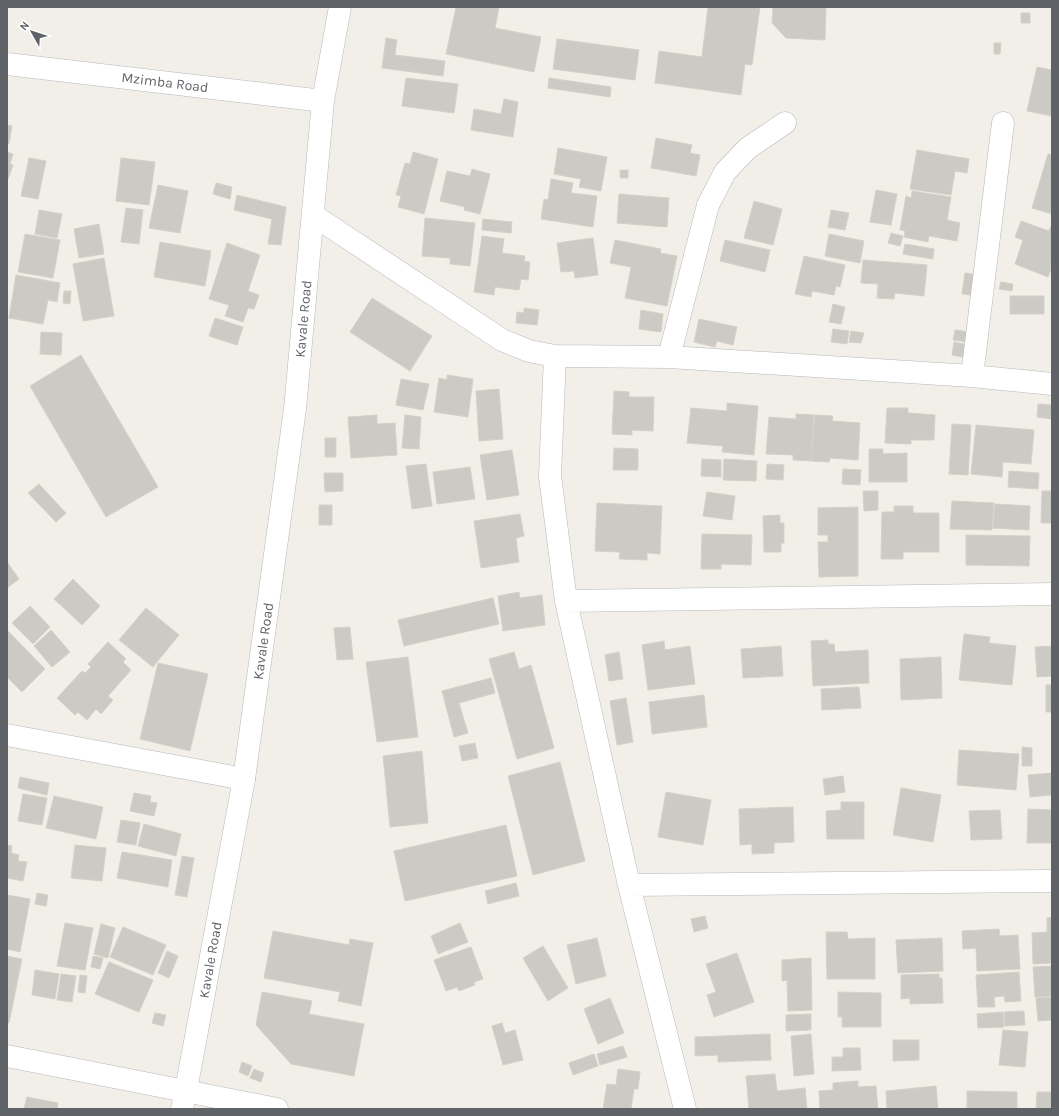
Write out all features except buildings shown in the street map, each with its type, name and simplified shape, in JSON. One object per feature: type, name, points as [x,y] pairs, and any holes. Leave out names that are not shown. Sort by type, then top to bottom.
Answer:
[{"type":"street","name":"Kavale Road","points":[[184,1100],[244,779],[295,409],[323,100],[340,7]]},
{"type":"street","name":"Mzimba Road","points":[[7,64],[323,100]]},
{"type":"street","points":[[669,357],[708,205],[725,172],[734,162],[748,148],[785,123]]},
{"type":"street","points":[[972,376],[1003,123]]},
{"type":"street","points":[[313,215],[502,340],[529,351],[555,356],[669,357],[972,376],[1052,384]]},
{"type":"street","points":[[555,356],[550,476],[566,601],[629,885],[685,1109]]},
{"type":"street","points":[[566,601],[1052,594]]},
{"type":"street","points":[[7,735],[244,779]]},
{"type":"street","points":[[629,885],[1052,881]]},
{"type":"street","points":[[7,1056],[184,1100],[277,1109]]}]
